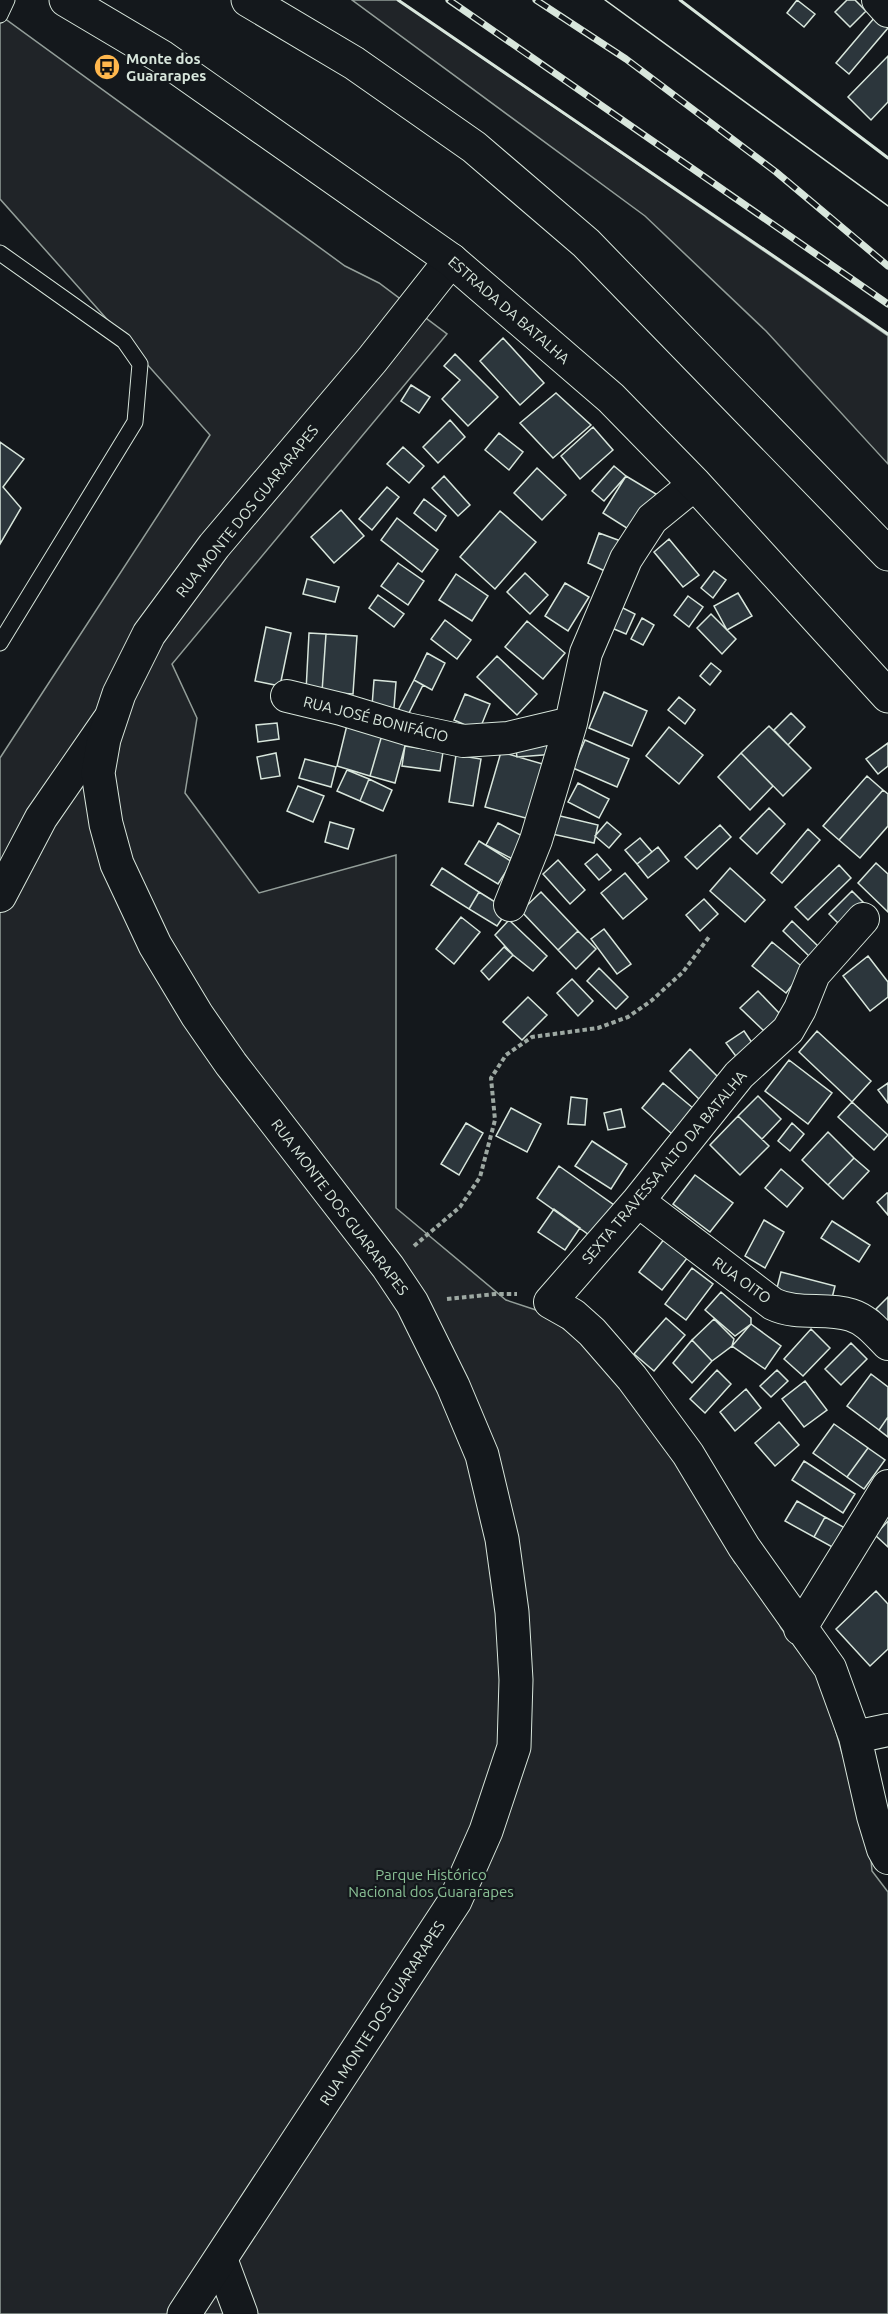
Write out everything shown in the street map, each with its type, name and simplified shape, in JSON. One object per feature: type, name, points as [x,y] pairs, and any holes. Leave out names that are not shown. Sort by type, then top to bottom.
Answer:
[{"type":"main road","name":"ESTRADA DA BATALHA","points":[[66,0],[162,57],[451,260],[611,398],[695,484],[888,696]]},
{"type":"main road","points":[[248,0],[354,63],[474,147],[586,243],[888,554]]},
{"type":"main road","name":"RUA MONTE DOS GUARARAPES","points":[[184,2314],[455,1901],[486,1831],[514,1747],[516,1680],[512,1612],[502,1539],[482,1455],[453,1386],[412,1304],[388,1267],[231,1064],[197,1015],[155,945],[117,864],[106,824],[98,773],[104,738],[119,694],[149,634],[207,555],[372,360],[451,260]]},
{"type":"main road","points":[[221,2259],[241,2314]]},
{"type":"street","points":[[878,0],[888,10]]},
{"type":"street","points":[[510,905],[536,840],[571,723],[586,653],[626,559],[652,519],[695,484]]},
{"type":"street","name":"RUA JOSÉ BONIFÁCIO","points":[[287,696],[407,729],[463,741],[508,738],[571,723]]},
{"type":"street","points":[[0,896],[41,818],[113,714]]},
{"type":"street","name":"SEXTA TRAVESSA ALTO DA BATALHA","points":[[550,1302],[638,1201],[739,1075],[788,1030],[801,1010],[814,974],[863,919]]},
{"type":"street","name":"RUA OITO","points":[[638,1201],[773,1304],[786,1310],[851,1315],[868,1324],[888,1344]]},
{"type":"street","points":[[550,1302],[573,1315],[592,1332],[632,1378],[688,1454],[744,1547],[800,1629],[814,1643],[830,1668],[855,1737],[873,1816],[888,1858]]},
{"type":"street","points":[[800,1629],[888,1486]]},
{"type":"street","points":[[855,1737],[888,1730]]},
{"type":"lane","points":[[0,15],[7,0]]},
{"type":"lane","points":[[0,253],[124,340],[140,364],[135,422],[0,643]]},
{"type":"path","points":[[388,1267],[460,1207],[480,1177],[495,1120],[491,1078],[506,1055],[532,1037],[598,1028],[628,1017],[651,1001],[683,972],[709,937]]},
{"type":"path","points":[[412,1304],[495,1294],[525,1294],[550,1302]]},
{"type":"green space","points":[[352,0],[398,0],[888,336],[888,464],[766,331],[645,216]]},
{"type":"green space","name":"Parque Histórico Nacional dos Guararapes","points":[[0,15],[345,266],[379,283],[447,334],[172,664],[197,718],[185,793],[259,893],[396,855],[396,1208],[506,1300],[539,1311],[581,1341],[663,1438],[735,1563],[759,1576],[781,1628],[822,1682],[842,1753],[864,1775],[872,1871],[888,1892],[888,2314],[0,2314],[0,758],[210,435],[0,199]]},
{"type":"building","points":[[797,0],[815,14],[804,27],[787,13]]},
{"type":"building","points":[[847,0],[855,0],[866,11],[850,27],[835,12]]},
{"type":"building","points":[[875,17],[888,28],[849,74],[836,63]]},
{"type":"building","points":[[888,56],[888,102],[871,120],[848,97]]},
{"type":"building","points":[[503,338],[544,383],[520,405],[480,361]]},
{"type":"building","points":[[455,354],[498,397],[468,426],[442,399],[460,380],[444,366]]},
{"type":"building","points":[[411,385],[430,397],[419,413],[401,401]]},
{"type":"building","points":[[556,393],[591,425],[553,458],[520,423]]},
{"type":"building","points":[[450,420],[465,437],[438,463],[423,447]]},
{"type":"building","points":[[593,427],[613,450],[580,479],[561,456]]},
{"type":"building","points":[[499,433],[523,452],[509,470],[485,450]]},
{"type":"building","points":[[0,442],[24,459],[3,487],[21,508],[0,544]]},
{"type":"building","points":[[403,447],[424,466],[409,483],[387,464]]},
{"type":"building","points":[[614,466],[626,476],[604,501],[592,491]]},
{"type":"building","points":[[537,468],[566,495],[542,520],[514,493]]},
{"type":"building","points":[[444,476],[470,505],[458,516],[432,488]]},
{"type":"building","points":[[626,476],[656,494],[633,532],[603,513]]},
{"type":"building","points":[[387,487],[399,497],[372,530],[359,519]]},
{"type":"building","points":[[424,499],[446,516],[436,531],[414,513]]},
{"type":"building","points":[[341,510],[364,536],[334,563],[311,537]]},
{"type":"building","points":[[500,511],[536,542],[495,589],[460,557]]},
{"type":"building","points":[[397,518],[438,550],[422,572],[381,540]]},
{"type":"building","points":[[599,533],[626,543],[609,573],[588,563]]},
{"type":"building","points":[[669,539],[699,575],[683,587],[654,552]]},
{"type":"building","points":[[398,563],[424,581],[408,605],[381,586]]},
{"type":"building","points":[[714,571],[726,580],[713,598],[701,588]]},
{"type":"building","points":[[525,573],[548,595],[530,614],[507,592]]},
{"type":"building","points":[[456,574],[488,596],[472,621],[439,600]]},
{"type":"building","points":[[307,579],[339,587],[335,602],[303,594]]},
{"type":"building","points":[[565,583],[589,597],[568,631],[545,616]]},
{"type":"building","points":[[738,593],[752,616],[727,630],[714,606]]},
{"type":"building","points":[[378,595],[404,614],[394,627],[369,608]]},
{"type":"building","points":[[688,596],[703,607],[689,627],[674,615]]},
{"type":"building","points":[[617,605],[635,614],[626,634],[607,626]]},
{"type":"building","points":[[711,614],[736,639],[722,654],[697,628]]},
{"type":"building","points":[[642,618],[654,625],[643,645],[631,639]]},
{"type":"building","points":[[445,620],[471,640],[457,659],[431,639]]},
{"type":"building","points":[[527,621],[565,653],[543,679],[505,647]]},
{"type":"building","points":[[266,627],[291,633],[280,686],[255,681]]},
{"type":"building","points":[[309,633],[326,634],[322,692],[306,691]]},
{"type":"building","points":[[326,634],[357,636],[353,694],[322,692]]},
{"type":"building","points":[[427,653],[445,663],[432,690],[414,680]]},
{"type":"building","points":[[497,656],[537,694],[517,715],[477,677]]},
{"type":"building","points":[[711,663],[721,671],[710,685],[700,676]]},
{"type":"building","points":[[374,680],[396,682],[394,708],[372,706]]},
{"type":"building","points":[[414,680],[423,685],[404,723],[394,718]]},
{"type":"building","points":[[604,692],[647,711],[632,746],[589,728]]},
{"type":"building","points":[[465,694],[490,704],[479,731],[454,720]]},
{"type":"building","points":[[679,697],[695,710],[685,724],[668,710]]},
{"type":"building","points":[[791,713],[805,727],[788,745],[774,730]]},
{"type":"building","points":[[277,723],[279,739],[258,742],[256,725]]},
{"type":"building","points":[[347,725],[382,735],[370,776],[337,766]]},
{"type":"building","points":[[769,726],[811,768],[783,796],[741,753]]},
{"type":"building","points":[[669,727],[703,755],[679,784],[646,756]]},
{"type":"building","points":[[382,735],[406,742],[395,783],[370,776]]},
{"type":"building","points":[[555,738],[556,754],[517,757],[515,742]]},
{"type":"building","points":[[585,740],[629,759],[617,787],[573,768]]},
{"type":"building","points":[[888,743],[888,766],[878,774],[866,759]]},
{"type":"building","points":[[405,746],[443,752],[440,771],[402,766]]},
{"type":"building","points":[[501,752],[553,767],[537,821],[485,807]]},
{"type":"building","points":[[276,753],[280,776],[261,779],[257,757]]},
{"type":"building","points":[[741,753],[773,786],[750,810],[718,777]]},
{"type":"building","points":[[456,755],[481,759],[473,806],[449,802]]},
{"type":"building","points":[[305,759],[336,767],[331,787],[299,778]]},
{"type":"building","points":[[347,770],[369,779],[360,801],[337,791]]},
{"type":"building","points":[[867,776],[883,790],[839,840],[823,826]]},
{"type":"building","points":[[369,779],[392,790],[383,811],[360,801]]},
{"type":"building","points":[[578,783],[609,799],[599,818],[568,802]]},
{"type":"building","points":[[298,786],[324,796],[313,822],[287,811]]},
{"type":"building","points":[[883,790],[888,794],[888,826],[860,858],[839,840]]},
{"type":"building","points":[[769,808],[785,824],[757,854],[740,838]]},
{"type":"building","points":[[556,815],[598,825],[594,843],[552,834]]},
{"type":"building","points":[[330,822],[354,829],[348,849],[325,842]]},
{"type":"building","points":[[607,822],[621,834],[609,848],[595,836]]},
{"type":"building","points":[[498,823],[530,840],[518,862],[486,845]]},
{"type":"building","points":[[720,825],[731,837],[697,869],[685,857]]},
{"type":"building","points":[[808,829],[820,840],[782,883],[771,873]]},
{"type":"building","points":[[640,838],[652,852],[637,864],[625,850]]},
{"type":"building","points":[[479,841],[512,862],[498,884],[465,864]]},
{"type":"building","points":[[658,847],[669,861],[648,878],[637,864]]},
{"type":"building","points":[[597,854],[611,870],[599,880],[585,864]]},
{"type":"building","points":[[558,860],[585,890],[570,904],[543,874]]},
{"type":"building","points":[[876,863],[888,874],[888,912],[858,883]]},
{"type":"building","points":[[839,865],[851,878],[808,920],[795,907]]},
{"type":"building","points":[[442,868],[479,892],[469,909],[431,885]]},
{"type":"building","points":[[730,868],[765,900],[745,922],[710,891]]},
{"type":"building","points":[[625,873],[647,899],[623,919],[601,893]]},
{"type":"building","points":[[852,891],[866,905],[843,928],[829,914]]},
{"type":"building","points":[[479,892],[508,910],[497,926],[469,909]]},
{"type":"building","points":[[541,892],[578,931],[558,950],[521,911]]},
{"type":"building","points":[[704,899],[718,914],[700,931],[686,915]]},
{"type":"building","points":[[461,917],[480,932],[454,964],[436,949]]},
{"type":"building","points":[[509,920],[547,956],[533,971],[513,955],[495,935]]},
{"type":"building","points":[[792,921],[819,947],[810,957],[783,931]]},
{"type":"building","points":[[604,929],[631,964],[617,974],[591,939]]},
{"type":"building","points":[[578,931],[596,949],[576,969],[558,950]]},
{"type":"building","points":[[772,942],[805,969],[786,993],[752,966]]},
{"type":"building","points":[[504,947],[513,955],[489,980],[481,971]]},
{"type":"building","points":[[868,956],[888,982],[888,997],[870,1011],[843,976]]},
{"type":"building","points":[[599,968],[628,997],[616,1009],[587,981]]},
{"type":"building","points":[[572,979],[593,1001],[578,1016],[557,993]]},
{"type":"building","points":[[758,991],[781,1015],[765,1032],[740,1008]]},
{"type":"building","points":[[528,997],[547,1015],[522,1040],[503,1022]]},
{"type":"building","points":[[744,1031],[755,1047],[738,1059],[726,1043]]},
{"type":"building","points":[[817,1031],[871,1081],[852,1102],[799,1052]]},
{"type":"building","points":[[690,1049],[721,1080],[701,1101],[670,1071]]},
{"type":"building","points":[[789,1060],[832,1093],[808,1124],[765,1091]]},
{"type":"building","points":[[663,1083],[693,1108],[672,1134],[642,1108]]},
{"type":"building","points":[[888,1083],[888,1103],[878,1090]]},
{"type":"building","points":[[758,1096],[781,1119],[762,1139],[738,1116]]},
{"type":"building","points":[[571,1097],[587,1099],[585,1125],[568,1124]]},
{"type":"building","points":[[852,1102],[888,1135],[874,1150],[838,1117]]},
{"type":"building","points":[[511,1108],[541,1124],[527,1152],[496,1136]]},
{"type":"building","points":[[621,1109],[625,1127],[608,1130],[604,1113]]},
{"type":"building","points":[[738,1116],[769,1146],[740,1175],[710,1145]]},
{"type":"building","points":[[466,1123],[483,1133],[459,1175],[441,1164]]},
{"type":"building","points":[[792,1123],[804,1134],[790,1151],[778,1141]]},
{"type":"building","points":[[828,1132],[854,1158],[828,1185],[802,1160]]},
{"type":"building","points":[[592,1141],[627,1164],[611,1189],[575,1166]]},
{"type":"building","points":[[854,1158],[869,1171],[843,1199],[828,1185]]},
{"type":"building","points":[[559,1166],[614,1205],[592,1237],[537,1198]]},
{"type":"building","points":[[781,1169],[803,1188],[787,1207],[765,1188]]},
{"type":"building","points":[[695,1175],[733,1203],[710,1232],[673,1204]]},
{"type":"building","points":[[888,1193],[888,1215],[877,1202]]},
{"type":"building","points":[[554,1209],[580,1228],[565,1250],[538,1232]]},
{"type":"building","points":[[764,1220],[784,1232],[765,1268],[745,1256]]},
{"type":"building","points":[[832,1221],[870,1245],[859,1262],[821,1238]]},
{"type":"building","points":[[668,1234],[692,1252],[662,1290],[639,1272]]},
{"type":"building","points":[[692,1268],[713,1284],[686,1320],[665,1304]]},
{"type":"building","points":[[781,1272],[835,1286],[830,1306],[776,1292]]},
{"type":"building","points":[[721,1292],[751,1318],[751,1324],[735,1336],[705,1310]]},
{"type":"building","points":[[888,1297],[888,1322],[876,1309]]},
{"type":"building","points":[[666,1318],[685,1335],[654,1371],[634,1354]]},
{"type":"building","points":[[714,1319],[734,1339],[732,1346],[712,1361],[692,1340]]},
{"type":"building","points":[[751,1324],[781,1346],[765,1369],[732,1346]]},
{"type":"building","points":[[811,1329],[830,1348],[803,1376],[784,1359]]},
{"type":"building","points":[[692,1340],[712,1361],[692,1383],[673,1363]]},
{"type":"building","points":[[851,1343],[867,1359],[841,1385],[825,1369]]},
{"type":"building","points":[[717,1370],[731,1384],[705,1413],[690,1399]]},
{"type":"building","points":[[777,1370],[788,1381],[771,1397],[760,1386]]},
{"type":"building","points":[[871,1374],[888,1387],[888,1417],[879,1430],[847,1406]]},
{"type":"building","points":[[805,1381],[827,1410],[804,1427],[782,1399]]},
{"type":"building","points":[[746,1389],[761,1408],[735,1431],[720,1412]]},
{"type":"building","points":[[888,1417],[888,1437],[879,1430]]},
{"type":"building","points":[[779,1422],[799,1445],[775,1466],[755,1443]]},
{"type":"building","points":[[834,1424],[868,1448],[847,1477],[813,1453]]},
{"type":"building","points":[[868,1448],[885,1460],[864,1489],[847,1477]]},
{"type":"building","points":[[804,1461],[855,1494],[843,1513],[792,1480]]},
{"type":"building","points":[[797,1501],[825,1517],[814,1537],[785,1521]]},
{"type":"building","points":[[825,1517],[845,1528],[834,1548],[814,1537]]},
{"type":"building","points":[[888,1521],[888,1547],[875,1535]]},
{"type":"building","points":[[876,1591],[888,1604],[888,1649],[870,1666],[836,1629]]},
{"type":"tram line","points":[[605,0],[888,206]]},
{"type":"railway","points":[[449,0],[888,304]]},
{"type":"railway","points":[[536,0],[626,59],[776,172],[888,266]]},
{"type":"wall","points":[[398,0],[888,334]]},
{"type":"wall","points":[[680,0],[888,158]]},
{"type":"place","name":"Monte dos Guararapes","points":[[107,67]]}]
